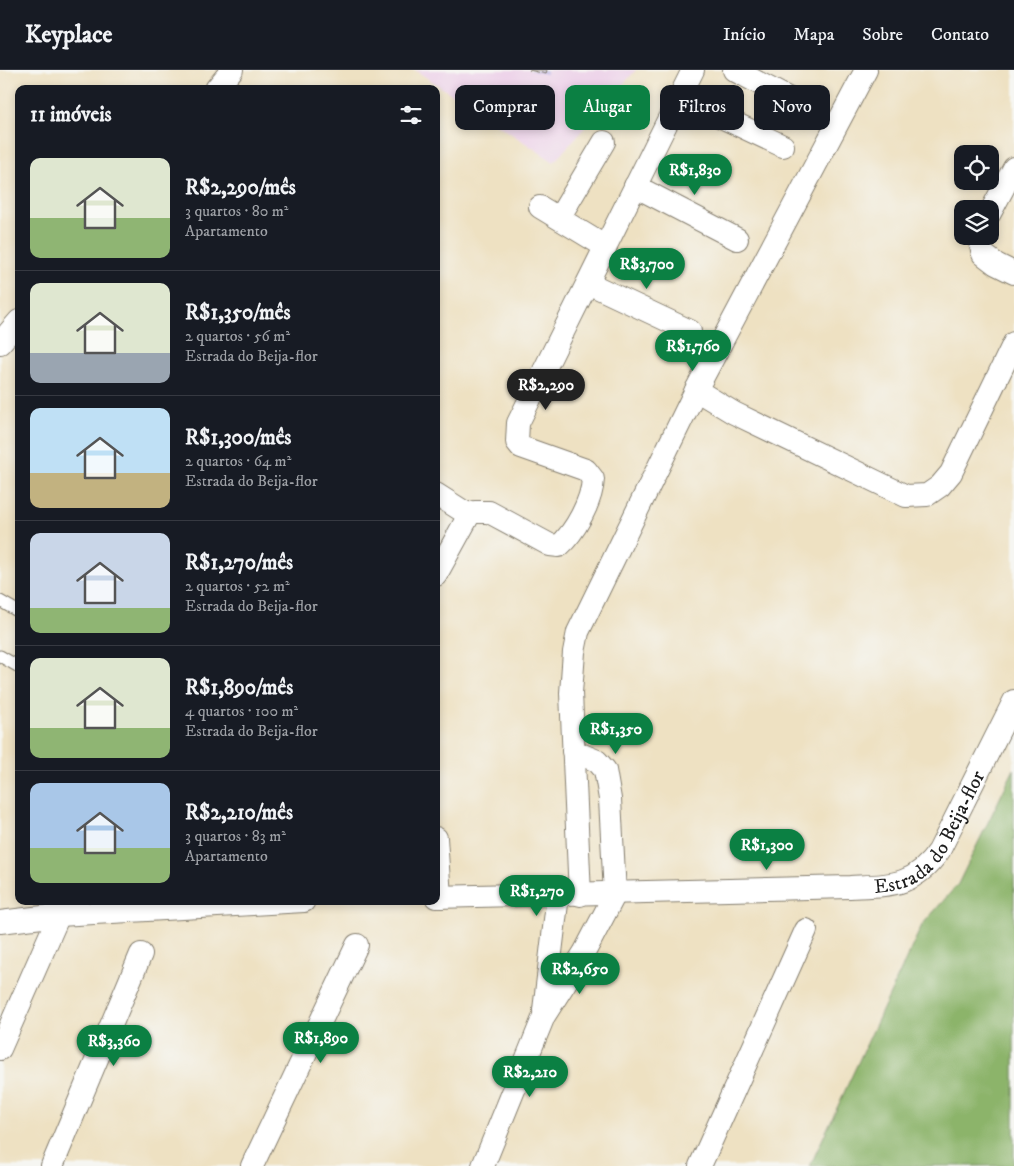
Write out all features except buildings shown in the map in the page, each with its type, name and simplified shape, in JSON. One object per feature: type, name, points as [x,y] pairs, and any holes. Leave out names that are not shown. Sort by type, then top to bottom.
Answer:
[{"type":"street","points":[[219,85],[232,70]]},
{"type":"street","points":[[685,85],[693,70]]},
{"type":"street","points":[[734,70],[763,85]]},
{"type":"street","points":[[580,895],[571,693],[574,652],[578,632],[696,390],[866,70]]},
{"type":"street","points":[[744,128],[783,146]]},
{"type":"street","points":[[440,568],[469,515],[476,512],[488,512],[550,545],[559,546],[584,512],[593,490],[593,479],[586,470],[521,447],[517,442],[518,423],[663,130]]},
{"type":"street","points":[[559,218],[604,142]]},
{"type":"street","points":[[997,200],[1014,168]]},
{"type":"street","points":[[635,186],[737,240]]},
{"type":"street","points":[[540,207],[606,247]]},
{"type":"street","points":[[981,245],[983,254],[996,264],[1014,273]]},
{"type":"street","points":[[588,283],[690,331]]},
{"type":"street","points":[[0,343],[15,326]]},
{"type":"street","points":[[696,390],[734,413],[906,496],[927,495],[940,486],[951,473],[1014,343]]},
{"type":"street","points":[[440,497],[469,515]]},
{"type":"street","name":"Estrada do Beija-flor","points":[[440,897],[580,895],[881,886],[902,882],[916,875],[929,865],[939,851],[1014,701]]},
{"type":"street","points":[[483,1166],[544,1016],[584,953],[615,894],[610,799],[605,770],[596,761],[573,751]]},
{"type":"street","points":[[544,1016],[558,895]]},
{"type":"street","points":[[0,922],[59,915],[214,905]]},
{"type":"street","points":[[0,1049],[59,915]]},
{"type":"street","points":[[700,1166],[806,930]]},
{"type":"street","points":[[252,1166],[357,945]]},
{"type":"street","points":[[52,1166],[141,954]]},
{"type":"lane","points":[[0,601],[15,610]]},
{"type":"lane","points":[[0,656],[15,665]]},
{"type":"shaded area","points":[[415,70],[636,70],[623,85],[565,85],[565,130],[583,130],[554,162],[506,130],[555,130],[555,85],[455,85],[455,96]]},
{"type":"green space","points":[[1014,769],[1014,1166],[810,1166],[922,925],[958,884]]}]
